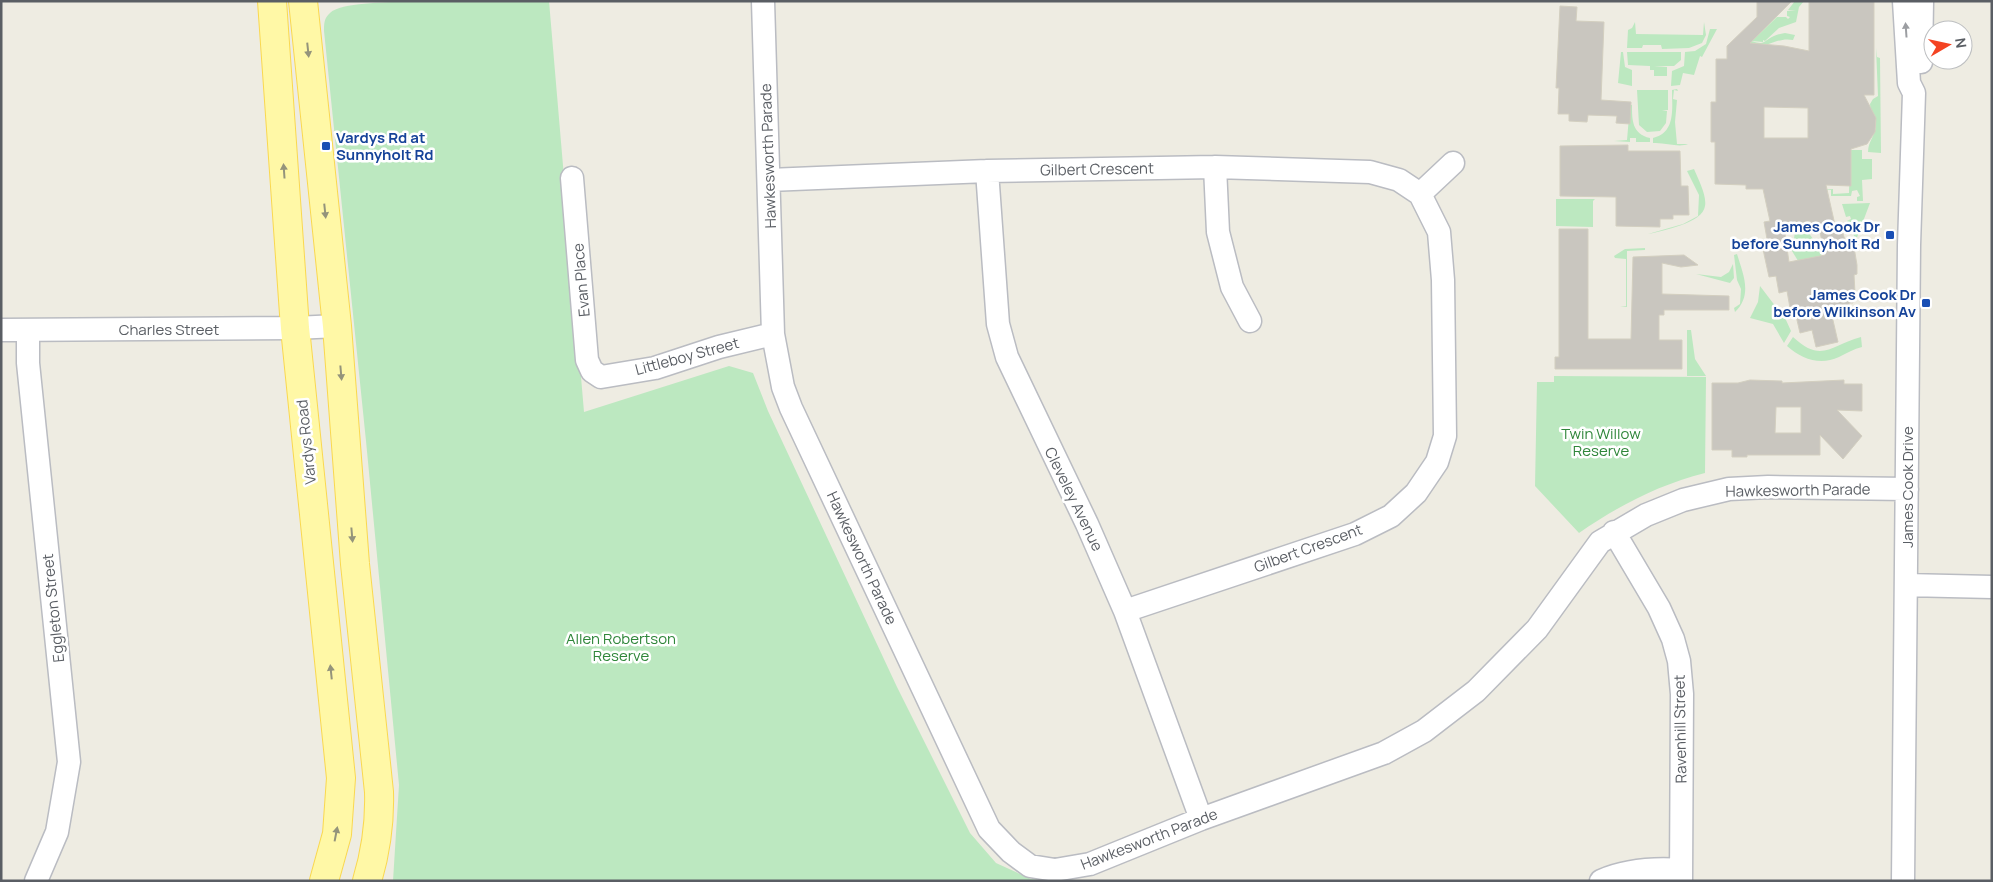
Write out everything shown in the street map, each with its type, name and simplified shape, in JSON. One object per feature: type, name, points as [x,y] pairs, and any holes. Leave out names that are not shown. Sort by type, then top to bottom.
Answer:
[{"type":"main road","name":"Vardys Road","points":[[272,1],[295,328],[341,778],[337,834],[324,881]]},
{"type":"main road","points":[[303,1],[337,326],[355,564],[379,792],[378,831],[367,881]]},
{"type":"street","name":"Hawkesworth Parade","points":[[763,1],[773,334],[783,387],[791,408],[989,829],[1011,852],[1030,866],[1054,870],[1090,864],[1201,819],[1384,753],[1424,731],[1476,691],[1537,629],[1600,542],[1614,532],[1666,506],[1728,489],[1768,487],[1908,489]]},
{"type":"street","name":"James Cook Drive","points":[[1903,881],[1909,245],[1914,93],[1909,83],[1904,1]]},
{"type":"street","name":"James Cook Drive","points":[[1914,93],[1920,85],[1922,1]]},
{"type":"street","points":[[1420,194],[1453,163]]},
{"type":"street","name":"Gilbert Crescent","points":[[769,180],[987,170],[1215,168],[1370,172],[1399,180],[1420,194],[1439,232],[1443,280],[1445,436],[1437,462],[1416,493],[1391,516],[1355,534],[1125,611]]},
{"type":"street","points":[[1215,168],[1218,232],[1232,287],[1250,321]]},
{"type":"street","name":"Cleveley Avenue","points":[[987,170],[998,324],[1007,357],[1021,390],[1087,524],[1125,611],[1201,819]]},
{"type":"street","name":"Evan Place","points":[[572,178],[587,360],[592,371],[601,377]]},
{"type":"street","name":"Charles Street","points":[[1,330],[337,326]]},
{"type":"street","name":"Eggleton Street","points":[[28,330],[28,363],[69,762],[57,832],[36,881]]},
{"type":"street","name":"Littleboy Street","points":[[601,377],[654,368],[718,347],[773,334]]},
{"type":"street","name":"Ravenhill Street","points":[[1614,532],[1659,608],[1673,639],[1679,662],[1682,694],[1681,875]]},
{"type":"street","points":[[1906,585],[1992,587]]},
{"type":"street","points":[[1601,881],[1634,871],[1658,868],[1681,875]]},
{"type":"green space","name":"Allen Robertson Reserve","points":[[403,1],[549,1],[584,412],[729,366],[753,373],[768,411],[897,687],[970,833],[996,863],[1031,879],[1046,881],[393,881],[399,785],[324,28],[327,17],[336,9],[354,5]]},
{"type":"green space","points":[[1795,1],[1804,1],[1799,7],[1796,22],[1779,28],[1765,41],[1763,40],[1763,42],[1752,41],[1777,17],[1786,17],[1788,19],[1790,17],[1787,16],[1787,11],[1796,10],[1788,10]]},
{"type":"green space","points":[[1635,22],[1636,34],[1703,35],[1704,22],[1706,35],[1702,43],[1689,48],[1662,49],[1661,45],[1643,45],[1642,48],[1627,48],[1628,30],[1632,28]]},
{"type":"green space","points":[[1710,29],[1717,29],[1702,57],[1700,56],[1694,75],[1683,73],[1680,85],[1671,86],[1672,71],[1684,66],[1685,52],[1695,51],[1706,44]]},
{"type":"green space","points":[[1785,33],[1795,35],[1793,40],[1788,39],[1756,47],[1739,35],[1761,43],[1771,37]]},
{"type":"green space","points":[[1876,48],[1877,57],[1880,58],[1881,153],[1868,152],[1876,124],[1870,104],[1878,96]]},
{"type":"green space","points":[[1621,52],[1623,52],[1625,67],[1632,70],[1632,86],[1618,83]]},
{"type":"green space","points":[[1627,52],[1681,52],[1681,60],[1674,66],[1654,66],[1667,67],[1667,76],[1654,76],[1654,70],[1650,70],[1650,66],[1628,65]]},
{"type":"green space","points":[[1677,89],[1678,91],[1674,90],[1673,99],[1677,100],[1675,122],[1677,144],[1688,144],[1680,145],[1653,143],[1653,138],[1666,131],[1669,125],[1672,112],[1672,90]]},
{"type":"green space","points":[[1637,90],[1668,90],[1668,110],[1662,110],[1667,111],[1666,123],[1660,131],[1647,132],[1639,125]]},
{"type":"green space","points":[[1630,105],[1632,105],[1633,121],[1636,130],[1650,138],[1650,142],[1636,142],[1636,138],[1630,138],[1630,142],[1614,141],[1627,140]]},
{"type":"green space","points":[[1850,150],[1862,150],[1862,159],[1872,159],[1872,179],[1862,180],[1863,201],[1857,201],[1857,197],[1860,196],[1857,190],[1852,191],[1851,196],[1831,196],[1831,190],[1820,190],[1833,189],[1833,194],[1849,193]]},
{"type":"green space","points":[[1694,169],[1705,197],[1703,212],[1697,217],[1690,222],[1663,231],[1648,234],[1683,224],[1698,216],[1699,195],[1687,171]]},
{"type":"green space","points":[[1556,199],[1595,199],[1593,201],[1593,227],[1556,226]]},
{"type":"green space","points":[[1870,203],[1856,240],[1847,221],[1851,219],[1850,216],[1846,217],[1842,204]]},
{"type":"green space","points":[[1803,212],[1807,231],[1823,252],[1809,274],[1806,274],[1792,251],[1798,213]]},
{"type":"green space","points":[[1645,248],[1645,250],[1627,251],[1627,307],[1620,306],[1626,306],[1626,259],[1615,258],[1614,256],[1625,249]]},
{"type":"green space","points":[[1737,254],[1744,277],[1745,291],[1744,299],[1735,312],[1734,308],[1740,304],[1741,289],[1737,280],[1734,255]]},
{"type":"green space","points":[[1733,264],[1734,278],[1730,283],[1696,274],[1721,277],[1729,272]]},
{"type":"green space","points":[[1760,286],[1786,320],[1791,331],[1784,343],[1773,324],[1750,318],[1758,302]]},
{"type":"green space","points":[[1687,330],[1691,330],[1695,359],[1706,376],[1687,376]]},
{"type":"green space","points":[[1793,337],[1812,350],[1827,350],[1861,337],[1862,347],[1832,360],[1818,361],[1805,358],[1787,346]]},
{"type":"green space","name":"Twin Willow Reserve","points":[[1554,376],[1706,377],[1705,473],[1639,497],[1579,533],[1535,486],[1537,382],[1554,382]]},
{"type":"building","points":[[1757,1],[1792,1],[1750,43],[1784,46],[1809,51],[1809,1],[1874,1],[1874,95],[1864,95],[1876,118],[1875,132],[1867,144],[1851,149],[1851,186],[1826,185],[1835,225],[1840,224],[1845,240],[1848,240],[1850,248],[1854,247],[1857,265],[1857,274],[1854,275],[1855,293],[1851,294],[1853,303],[1849,303],[1851,312],[1832,316],[1838,342],[1816,347],[1812,330],[1800,333],[1794,307],[1790,308],[1787,291],[1779,293],[1776,276],[1769,277],[1761,240],[1767,239],[1764,222],[1770,221],[1763,189],[1746,189],[1746,185],[1715,184],[1715,142],[1711,142],[1711,102],[1716,102],[1716,59],[1727,59],[1727,46],[1757,17]],"holes":[[[1764,107],[1808,108],[1808,138],[1764,138]],[[1810,221],[1812,230],[1819,228],[1825,255],[1789,262],[1784,227]]]},
{"type":"building","points":[[1560,6],[1577,7],[1576,21],[1604,22],[1601,100],[1631,102],[1630,124],[1616,123],[1617,116],[1588,115],[1587,122],[1569,121],[1569,114],[1558,114],[1559,88],[1556,88]]},
{"type":"building","points":[[1628,145],[1628,151],[1680,151],[1681,186],[1688,186],[1689,215],[1673,215],[1673,219],[1660,219],[1660,227],[1616,226],[1616,197],[1560,196],[1560,146]]},
{"type":"building","points":[[1559,229],[1588,229],[1588,339],[1631,339],[1633,257],[1684,255],[1698,265],[1681,267],[1662,263],[1662,294],[1729,296],[1729,310],[1664,310],[1664,315],[1659,315],[1659,340],[1682,340],[1682,369],[1555,369],[1555,357],[1559,357]]},
{"type":"building","points":[[1750,380],[1782,381],[1782,383],[1844,380],[1844,384],[1862,384],[1862,411],[1837,410],[1862,436],[1843,459],[1820,435],[1820,455],[1747,455],[1747,457],[1732,457],[1732,450],[1712,450],[1712,383],[1738,383]],"holes":[[[1776,407],[1801,407],[1801,433],[1775,433]]]},
{"type":"place","name":"Vardys Rd at Sunnyholt Rd","points":[[326,146]]},
{"type":"place","name":"James Cook Dr before Sunnyholt Rd","points":[[1890,235]]},
{"type":"place","name":"James Cook Dr before Wilkinson Av","points":[[1926,303]]}]
